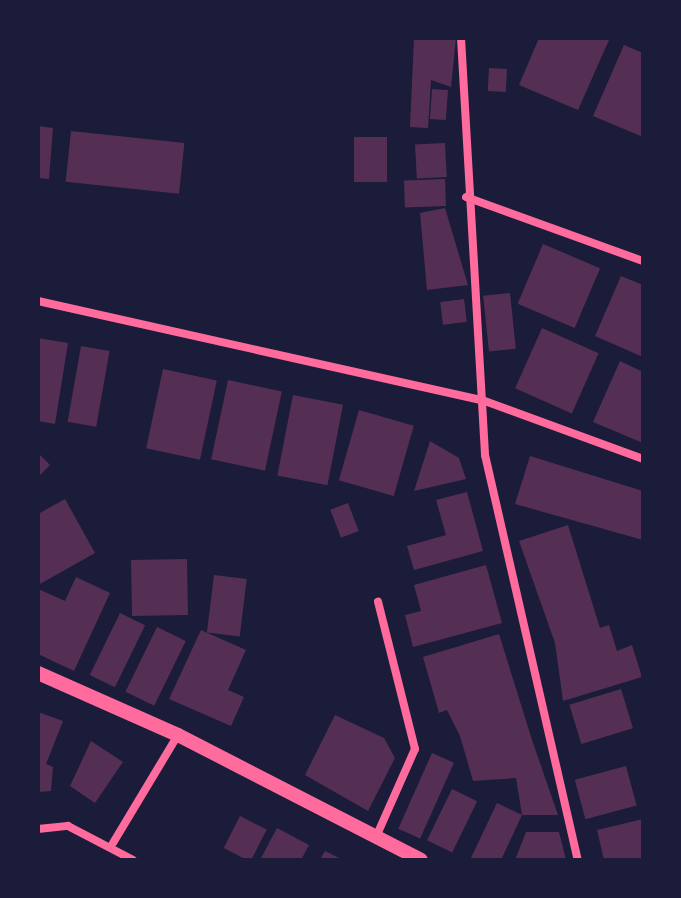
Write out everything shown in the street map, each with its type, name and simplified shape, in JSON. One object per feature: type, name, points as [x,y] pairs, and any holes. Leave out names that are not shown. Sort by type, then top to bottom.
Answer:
[{"type":"main road","points":[[38,673],[178,735],[421,860]]},
{"type":"street","points":[[461,38],[466,197],[485,455],[578,860]]},
{"type":"street","points":[[466,197],[643,261]]},
{"type":"street","points":[[38,301],[482,400],[643,459]]},
{"type":"street","points":[[376,837],[415,749],[378,602]]},
{"type":"street","points":[[113,843],[178,735]]},
{"type":"street","points":[[38,829],[68,826],[113,843],[133,860]]},
{"type":"building","points":[[414,38],[456,38],[451,87],[431,80],[428,128],[410,127]]},
{"type":"building","points":[[539,38],[609,40],[578,110],[519,85]]},
{"type":"building","points":[[624,45],[643,53],[643,137],[593,116]]},
{"type":"building","points":[[489,68],[507,69],[506,92],[488,91]]},
{"type":"building","points":[[432,89],[448,90],[446,120],[430,119]]},
{"type":"building","points":[[38,126],[53,128],[49,179],[38,178]]},
{"type":"building","points":[[71,131],[184,143],[179,194],[66,182]]},
{"type":"building","points":[[354,137],[387,137],[387,182],[354,182]]},
{"type":"building","points":[[445,143],[447,177],[417,179],[415,145]]},
{"type":"building","points":[[445,179],[446,206],[405,207],[404,180]]},
{"type":"building","points":[[445,208],[468,285],[427,290],[420,213]]},
{"type":"building","points":[[543,244],[600,268],[575,328],[518,304]]},
{"type":"building","points":[[621,276],[643,285],[643,357],[595,336]]},
{"type":"building","points":[[510,293],[516,349],[489,352],[483,296]]},
{"type":"building","points":[[464,299],[467,322],[443,325],[440,302]]},
{"type":"building","points":[[542,328],[599,353],[572,414],[515,388]]},
{"type":"building","points":[[38,338],[68,343],[55,424],[38,421]]},
{"type":"building","points":[[81,346],[110,351],[96,427],[68,422]]},
{"type":"building","points":[[620,361],[643,372],[643,443],[593,422]]},
{"type":"building","points":[[163,369],[217,380],[200,460],[146,448]]},
{"type":"building","points":[[228,380],[282,391],[265,471],[211,459]]},
{"type":"building","points":[[293,395],[343,405],[327,485],[277,475]]},
{"type":"building","points":[[359,410],[414,426],[394,496],[339,480]]},
{"type":"building","points":[[430,441],[459,458],[466,479],[414,491]]},
{"type":"building","points":[[38,453],[50,465],[38,477]]},
{"type":"building","points":[[530,456],[643,491],[643,540],[515,504]]},
{"type":"building","points":[[467,492],[483,551],[414,570],[407,546],[446,535],[436,500]]},
{"type":"building","points":[[65,499],[95,553],[38,585],[38,514]]},
{"type":"building","points":[[348,503],[359,531],[341,538],[330,510]]},
{"type":"building","points":[[568,525],[600,628],[609,625],[617,651],[632,645],[642,677],[563,701],[555,643],[519,541]]},
{"type":"building","points":[[187,559],[188,615],[132,616],[131,560]]},
{"type":"building","points":[[486,565],[502,623],[413,647],[405,615],[421,611],[414,585]]},
{"type":"building","points":[[214,575],[247,579],[240,637],[207,633]]},
{"type":"building","points":[[76,577],[110,593],[74,671],[38,654],[38,589],[65,601]]},
{"type":"building","points":[[120,613],[145,625],[115,687],[90,675]]},
{"type":"building","points":[[157,627],[186,641],[154,706],[125,692]]},
{"type":"building","points":[[201,630],[246,650],[228,690],[244,697],[231,726],[169,699]]},
{"type":"building","points":[[499,634],[558,815],[522,815],[516,778],[473,781],[460,736],[447,710],[439,713],[423,657]]},
{"type":"building","points":[[621,689],[633,728],[581,744],[569,705]]},
{"type":"building","points":[[38,712],[63,721],[46,764],[53,767],[51,791],[38,792]]},
{"type":"building","points":[[335,715],[384,738],[395,758],[368,811],[305,775]]},
{"type":"building","points":[[91,741],[123,762],[95,803],[70,786]]},
{"type":"building","points":[[432,753],[454,763],[420,839],[398,829]]},
{"type":"building","points":[[626,766],[637,806],[585,819],[575,780]]},
{"type":"building","points":[[452,789],[477,801],[452,853],[427,840]]},
{"type":"building","points":[[497,803],[522,815],[501,860],[470,860]]},
{"type":"building","points":[[240,816],[267,830],[251,860],[224,848]]},
{"type":"building","points":[[643,819],[643,860],[604,860],[597,830]]},
{"type":"building","points":[[277,828],[309,845],[301,860],[260,860]]},
{"type":"building","points":[[526,832],[559,832],[566,860],[515,860]]},
{"type":"building","points":[[325,851],[343,860],[320,860]]}]
